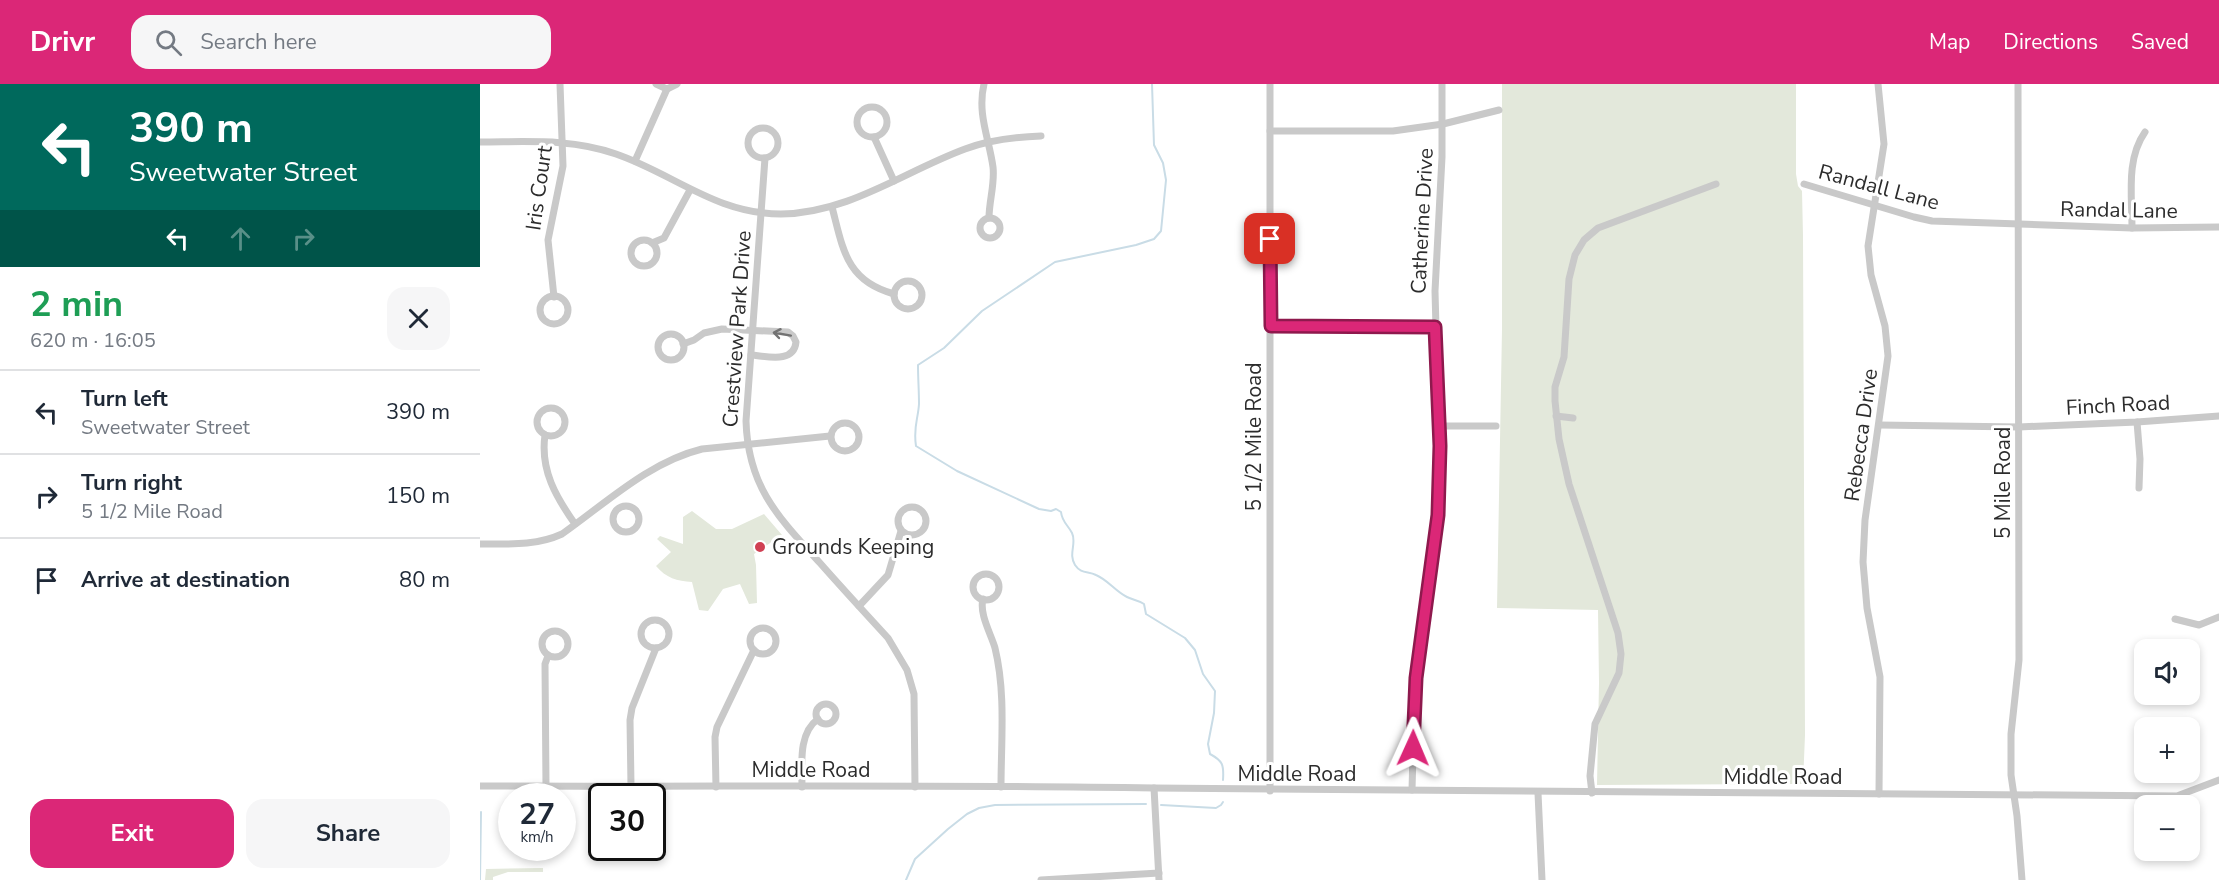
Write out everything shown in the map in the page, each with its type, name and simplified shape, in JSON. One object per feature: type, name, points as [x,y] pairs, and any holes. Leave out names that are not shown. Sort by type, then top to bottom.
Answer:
[{"type":"street","name":"Iris Court","points":[[554,297],[548,240],[561,182],[563,142],[560,84]]},
{"type":"street","points":[[656,84],[667,89]]},
{"type":"street","points":[[635,161],[667,89],[677,84]]},
{"type":"street","points":[[984,84],[981,105],[993,179],[989,218]]},
{"type":"street","name":"5 1/2 Mile Road","points":[[1270,84],[1270,791]]},
{"type":"street","name":"Catherine Drive","points":[[1412,790],[1416,678],[1438,515],[1439,426],[1435,327],[1436,246],[1443,124],[1442,84]]},
{"type":"street","name":"Rebecca Drive","points":[[1878,84],[1884,144],[1869,231],[1869,261],[1888,340],[1887,366],[1864,530],[1863,562],[1867,608],[1880,677],[1879,794]]},
{"type":"street","name":"5 Mile Road","points":[[2018,84],[2019,660],[2011,734],[2011,775],[2015,795],[2022,880]]},
{"type":"street","points":[[874,137],[885,130],[886,118],[878,108],[869,107],[858,115],[857,125],[861,133],[874,137],[894,181]]},
{"type":"street","points":[[1269,131],[1393,131],[1443,124],[1499,110]]},
{"type":"street","points":[[760,128],[770,129],[779,140],[774,154],[765,158],[755,156],[748,143],[752,133],[760,128]]},
{"type":"street","points":[[2132,228],[2133,161],[2137,144],[2145,132]]},
{"type":"street","points":[[480,142],[563,142],[599,149],[635,161],[690,190],[723,204],[761,213],[800,213],[832,207],[856,199],[947,156],[987,142],[1041,136]]},
{"type":"street","name":"Crestview Park Drive","points":[[765,158],[752,332],[747,445],[756,476],[772,507],[894,648],[907,670],[914,694],[915,787]]},
{"type":"street","name":"Randall Lane","points":[[1804,183],[1932,221],[2019,225]]},
{"type":"street","points":[[1592,793],[1590,776],[1594,724],[1619,674],[1621,654],[1618,633],[1569,484],[1559,439],[1555,387],[1564,357],[1569,279],[1575,255],[1584,240],[1598,228],[1716,184]]},
{"type":"street","points":[[652,243],[664,238],[690,190]]},
{"type":"street","points":[[832,207],[844,252],[853,270],[868,283],[894,294],[897,302],[904,308],[913,308],[921,297],[918,285],[910,281],[901,283],[894,294]]},
{"type":"street","name":"Randal Lane","points":[[2019,225],[2132,228],[2219,227]]},
{"type":"street","points":[[554,297],[565,303],[568,311],[564,320],[552,324],[544,320],[541,307],[545,300],[554,297]]},
{"type":"street","points":[[1271,326],[1435,327]]},
{"type":"street","points":[[683,344],[713,330],[722,329],[788,332],[796,342],[794,351],[787,356],[751,355]]},
{"type":"street","points":[[545,435],[558,434],[564,427],[564,418],[555,409],[546,409],[539,415],[537,424],[545,435],[543,450],[548,477],[559,501],[575,524]]},
{"type":"street","points":[[1556,416],[1573,418]]},
{"type":"street","name":"Finch Road","points":[[1879,425],[2019,426],[2137,422],[2219,416]]},
{"type":"street","points":[[2137,422],[2140,459],[2139,488]]},
{"type":"street","points":[[848,423],[857,430],[858,439],[850,450],[841,450],[833,445],[830,436],[836,426],[848,423]]},
{"type":"street","points":[[1439,426],[1496,426]]},
{"type":"street","points":[[480,544],[539,543],[562,534],[674,457],[702,449],[830,436]]},
{"type":"street","points":[[613,497],[620,507]]},
{"type":"street","points":[[859,606],[888,575],[901,531],[897,522],[903,509],[912,507],[921,510],[926,523],[922,531],[909,536],[901,531]]},
{"type":"street","points":[[983,599],[982,608],[994,647],[1000,681],[1001,787]]},
{"type":"street","points":[[2175,619],[2199,625],[2219,617]]},
{"type":"street","points":[[631,783],[630,720],[632,708],[656,648],[667,640],[669,631],[664,623],[655,620],[644,626],[641,634],[648,646],[656,648]]},
{"type":"street","points":[[560,632],[569,641],[567,650],[561,657],[548,656],[543,649],[542,640],[547,633],[560,632]]},
{"type":"street","points":[[716,787],[715,737],[717,727],[754,650]]},
{"type":"street","points":[[546,783],[545,664],[548,656]]},
{"type":"street","points":[[802,787],[804,743],[809,726],[818,719]]},
{"type":"street","name":"Middle Road","points":[[666,786],[2177,796],[2219,780]]},
{"type":"street","name":"Middle Road","points":[[480,786],[498,786]]},
{"type":"street","points":[[1041,880],[1159,876],[1154,788]]},
{"type":"street","points":[[1538,793],[1542,880]]},
{"type":"shaded area","points":[[1502,84],[1796,84],[1796,174],[1798,186],[1802,191],[1803,236],[1805,735],[1803,784],[1597,785],[1598,610],[1497,608],[1502,329]]},
{"type":"shaded area","points":[[692,511],[716,529],[732,529],[764,514],[782,535],[754,554],[757,603],[749,604],[740,584],[723,589],[708,611],[699,610],[692,582],[672,578],[656,566],[671,552],[657,539],[660,536],[683,544],[683,517]]},
{"type":"shaded area","points":[[543,868],[543,872],[508,872],[493,877],[493,880],[485,880],[486,869]]},
{"type":"waterway","points":[[1152,84],[1154,145],[1163,163],[1166,180],[1161,231],[1154,239],[1136,245],[1055,262],[982,311],[944,348],[918,365],[919,404],[915,439],[916,446],[957,471],[1039,509],[1051,511],[1056,509],[1061,512],[1073,537],[1072,557],[1077,568],[1100,577],[1123,595],[1144,604],[1146,614],[1185,638],[1195,650],[1203,674],[1215,691],[1214,713],[1208,744],[1210,754],[1222,764],[1223,780]]},
{"type":"waterway","points":[[1161,805],[1216,808],[1223,802]]},
{"type":"waterway","points":[[906,880],[915,859],[948,829],[979,808],[995,805],[1146,804]]},
{"type":"waterway","points":[[480,880],[481,812]]},
{"type":"place","name":"Grounds Keeping","points":[[760,547]]},
{"type":"route","points":[[1270,239],[1271,326],[1435,327],[1440,479],[1435,548],[1413,706],[1413,748]]}]
